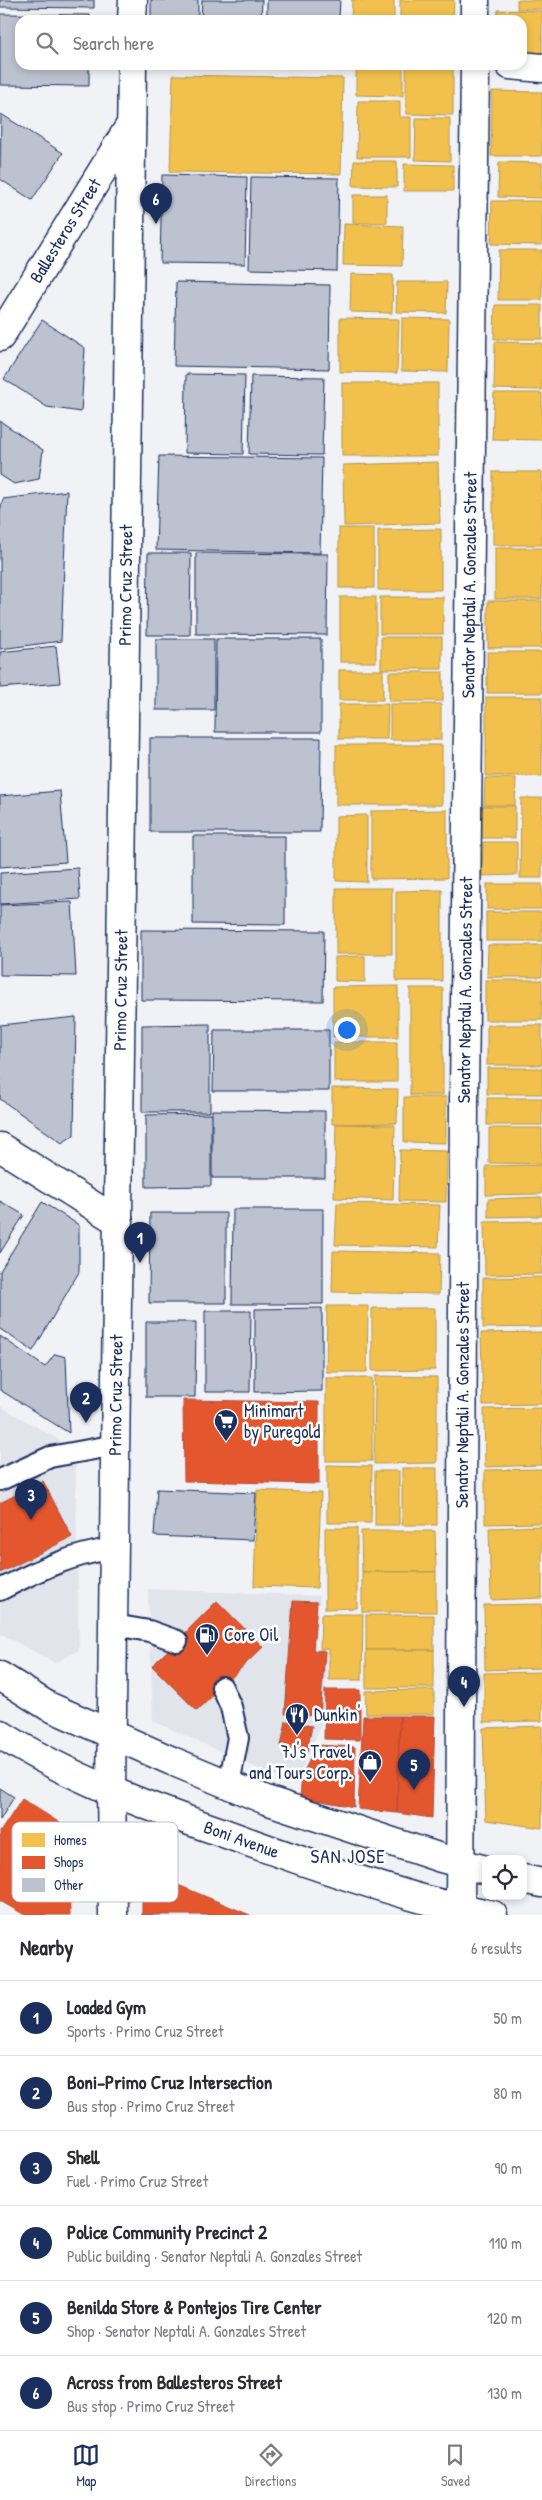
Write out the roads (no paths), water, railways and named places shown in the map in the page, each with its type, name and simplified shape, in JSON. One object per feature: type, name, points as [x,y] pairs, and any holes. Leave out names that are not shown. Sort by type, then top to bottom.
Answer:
[{"type":"street","points":[[132,15],[133,0]]},
{"type":"street","points":[[475,15],[476,0]]},
{"type":"street","points":[[527,67],[542,68]]},
{"type":"street","name":"Primo Cruz Street","points":[[112,1822],[132,70]]},
{"type":"street","name":"Senator Neptali A. Gonzales Street","points":[[460,1911],[473,1867],[464,1099],[475,70]]},
{"type":"street","name":"Ballesteros Street","points":[[0,337],[131,124]]},
{"type":"street","points":[[0,1147],[119,1222]]},
{"type":"street","points":[[0,1676],[48,1706],[229,1784],[303,1813],[473,1867]]},
{"type":"street","name":"Boni Avenue","points":[[0,1734],[18,1745],[111,1790],[166,1813],[287,1856],[460,1911],[493,1915]]},
{"type":"street","points":[[527,1879],[542,1883]]},
{"type":"street","name":"Primo Cruz Street","points":[[113,1902],[113,1915]]},
{"type":"lane","points":[[0,1480],[50,1458],[116,1445]]},
{"type":"lane","points":[[0,1590],[42,1567],[87,1552],[115,1548]]},
{"type":"lane","points":[[114,1625],[149,1631],[177,1641]]},
{"type":"lane","points":[[222,1687],[231,1707],[238,1738],[229,1784]]},
{"type":"place","name":"Across from Ballesteros Street","points":[[156,224]]},
{"type":"place","name":"Loaded Gym","points":[[140,1263]]},
{"type":"place","name":"Boni–Primo Cruz Intersection","points":[[86,1423]]},
{"type":"place","name":"Minimart by Puregold","points":[[226,1442]]},
{"type":"place","name":"Shell","points":[[31,1520]]},
{"type":"place","name":"Core Oil","points":[[207,1656]]},
{"type":"place","name":"Police Community Precinct 2","points":[[464,1707]]},
{"type":"place","name":"Dunkin'","points":[[297,1736]]},
{"type":"place","name":"7J's Travel and Tours Corp.","points":[[370,1783]]},
{"type":"place","name":"Benilda Store & Pontejos Tire Center","points":[[414,1790]]},
{"type":"district","name":"SAN JOSE","points":[[348,1856]]}]
